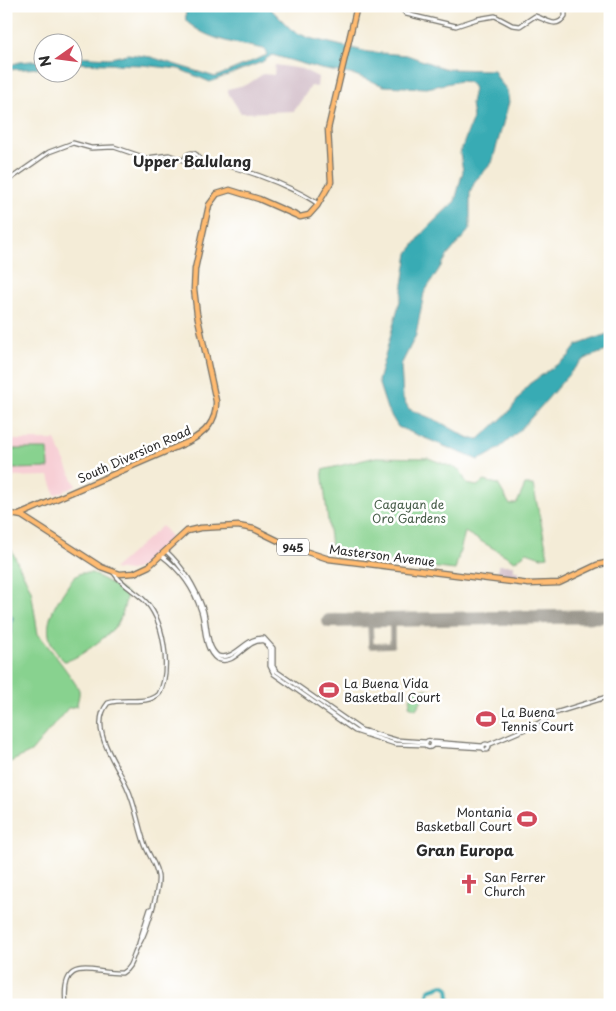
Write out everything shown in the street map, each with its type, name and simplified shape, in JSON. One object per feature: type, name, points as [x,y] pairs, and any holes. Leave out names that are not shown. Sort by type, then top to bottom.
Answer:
[{"type":"main road","name":"South Diversion Road","points":[[19,514],[188,442],[203,433],[212,422],[216,401],[196,305],[194,278],[199,248],[213,197],[221,192],[233,190],[300,217],[309,215],[318,204],[331,182],[328,134],[357,6]]},
{"type":"main road","points":[[6,513],[19,514],[101,567],[114,573]]},
{"type":"main road","name":"Masterson Avenue","points":[[114,573],[128,574],[138,572],[149,566],[182,534],[195,528],[241,526],[254,529],[289,546],[329,559],[529,584],[559,583],[610,562]]},
{"type":"street","points":[[400,6],[406,14],[442,24],[460,26],[477,18],[496,16],[515,26],[523,25],[535,16],[556,24],[565,16],[565,6]]},
{"type":"street","points":[[6,182],[49,152],[73,143],[90,148],[114,148],[146,158],[169,155],[180,157],[186,159],[190,166],[204,162]]},
{"type":"street","points":[[186,159],[192,154],[204,162],[239,170],[285,186],[303,194],[318,204]]},
{"type":"street","points":[[197,164],[198,158]]},
{"type":"street","points":[[166,551],[181,569],[202,607],[215,654],[220,657],[227,657],[255,638],[264,638],[273,648],[273,668],[283,679],[361,730],[396,740],[426,744],[429,740],[432,744],[483,747],[487,749],[488,745],[555,713],[610,696]]},
{"type":"street","points":[[161,555],[181,569]]},
{"type":"street","points":[[171,562],[174,559]]},
{"type":"street","points":[[64,1005],[68,984],[73,973],[80,969],[88,969],[122,974],[128,967],[142,941],[158,881],[153,858],[145,846],[131,795],[106,745],[102,720],[103,711],[109,702],[132,699],[148,700],[159,694],[163,678],[163,642],[160,626],[155,614],[114,573]]},
{"type":"shaded area","points":[[275,65],[302,69],[318,77],[317,87],[311,86],[294,111],[241,113],[228,93],[228,89],[248,84],[263,74],[274,75]]},
{"type":"shaded area","points":[[6,440],[55,440],[76,486],[55,495],[49,476],[6,477]]},
{"type":"shaded area","points":[[162,526],[174,540],[149,564],[130,571],[113,569]]},
{"type":"shaded area","points":[[498,565],[514,565],[514,571],[519,571],[518,578],[498,577]]},
{"type":"green space","points":[[11,449],[48,449],[49,468],[12,469]]},
{"type":"green space","name":"Cagayan de Oro Gardens","points":[[376,457],[428,458],[460,470],[467,484],[477,486],[484,481],[498,484],[510,505],[517,503],[525,485],[533,485],[548,556],[541,557],[527,552],[515,561],[465,532],[455,570],[332,555],[322,470]]},
{"type":"green space","points":[[6,539],[31,590],[38,634],[67,671],[79,692],[77,706],[68,708],[31,752],[6,764]]},
{"type":"green space","points":[[81,573],[92,573],[127,593],[124,609],[118,623],[101,640],[76,657],[64,661],[52,644],[48,628],[57,602],[75,577]]},
{"type":"green space","points":[[429,689],[416,709],[409,706],[412,690]]},
{"type":"water","points":[[185,6],[268,6],[293,31],[309,38],[368,52],[407,55],[446,69],[494,70],[498,79],[507,90],[509,102],[492,163],[475,181],[470,193],[470,229],[448,255],[424,293],[416,335],[401,365],[403,398],[409,409],[440,422],[470,439],[479,439],[509,412],[529,384],[568,357],[577,345],[610,333],[610,350],[591,356],[581,362],[506,443],[478,460],[398,427],[387,409],[378,381],[401,297],[408,253],[425,230],[455,201],[463,171],[460,153],[473,118],[471,103],[474,89],[472,85],[468,82],[460,81],[427,88],[384,86],[355,75],[321,69],[272,55],[262,62],[210,82],[179,69],[142,65],[82,63],[82,56],[111,58],[128,54],[151,57],[215,77],[267,55],[264,49],[213,37],[186,21]]},
{"type":"water","points":[[32,61],[32,69],[6,70],[6,66]]},
{"type":"water","points":[[10,614],[13,617],[12,631],[6,644],[6,615]]},
{"type":"waterway","points":[[426,1005],[429,990],[443,985],[448,988],[450,1005]]},
{"type":"taxiway","points":[[370,621],[371,646],[392,645],[392,620]]},
{"type":"runway","points":[[329,621],[610,616]]},
{"type":"place","name":"La Buena Vida Basketball Court","points":[[329,690]]},
{"type":"place","name":"La Buena Tennis Court","points":[[486,719]]},
{"type":"place","name":"Montania Basketball Court","points":[[527,819]]},
{"type":"place","name":"San Ferrer Church","points":[[469,884]]},
{"type":"district","name":"Upper Balulang","points":[[192,160]]},
{"type":"district","name":"Gran Europa","points":[[465,849]]}]
